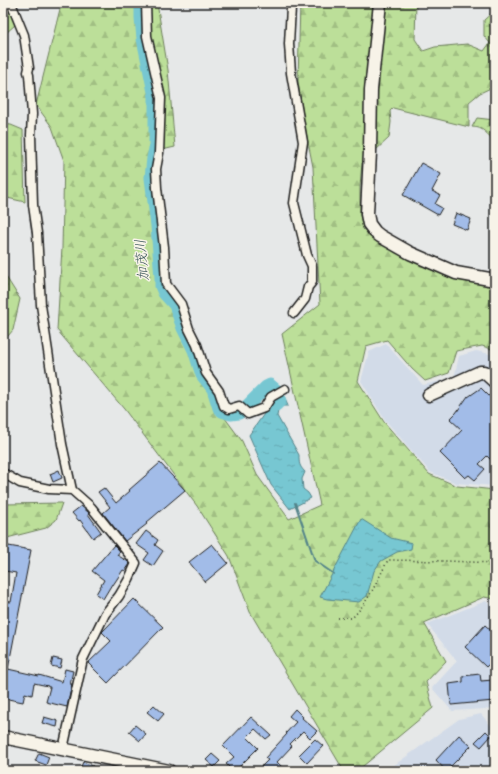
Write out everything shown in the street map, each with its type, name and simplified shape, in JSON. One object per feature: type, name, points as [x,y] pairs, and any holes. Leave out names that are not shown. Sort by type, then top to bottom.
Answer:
[{"type":"street","points":[[12,3],[24,35],[29,68],[28,72],[32,114],[31,135],[33,205],[37,233],[41,305],[62,444],[72,490],[91,507],[136,563],[120,596],[105,614],[83,659],[63,749]]},
{"type":"street","points":[[146,3],[146,36],[161,98],[159,153],[156,169],[166,284],[181,304],[206,373],[219,391],[224,406],[228,409],[239,406],[248,414],[264,408],[271,397],[285,389]]},
{"type":"street","points":[[292,3],[289,44],[291,73],[303,142],[294,203],[307,255],[312,266],[312,282],[308,287],[305,299],[294,313]]},
{"type":"street","points":[[380,3],[371,90],[367,214],[369,224],[380,236],[410,253],[456,272],[495,280]]},
{"type":"street","points":[[429,395],[480,372],[484,372],[495,382]]},
{"type":"street","points":[[3,473],[20,483],[49,489],[72,490]]},
{"type":"street","points":[[3,737],[169,771]]},
{"type":"path","points":[[338,618],[352,618],[360,610],[369,597],[388,560],[495,563]]},
{"type":"shaded area","points":[[386,344],[423,385],[454,378],[459,356],[476,351],[495,355],[495,486],[456,483],[430,472],[385,420],[361,381],[369,352]]},
{"type":"shaded area","points":[[486,601],[495,610],[495,709],[452,711],[432,688],[457,661],[427,624]]},
{"type":"shaded area","points":[[481,714],[492,727],[495,724],[495,771],[386,771],[459,719]]},
{"type":"green space","points":[[3,3],[8,3],[15,25],[6,33],[3,33]]},
{"type":"green space","points":[[61,3],[157,3],[168,70],[175,147],[158,151],[169,284],[203,377],[219,410],[242,441],[257,475],[289,519],[320,505],[282,334],[320,304],[313,167],[298,82],[300,3],[416,3],[415,39],[423,51],[435,47],[467,44],[484,51],[490,43],[484,36],[484,20],[495,10],[495,86],[480,93],[469,102],[469,127],[393,108],[390,111],[391,122],[389,138],[362,163],[360,215],[363,229],[396,253],[495,285],[495,350],[482,346],[456,351],[449,373],[425,381],[412,369],[387,340],[366,346],[358,381],[384,422],[429,474],[457,486],[495,490],[495,599],[484,597],[424,623],[446,661],[426,682],[433,708],[357,771],[344,771],[250,612],[229,556],[197,506],[124,409],[57,330],[62,248],[64,161],[52,127],[36,105]]},
{"type":"green space","points":[[477,118],[495,120],[495,141],[479,128],[472,127]]},
{"type":"green space","points":[[3,124],[11,125],[23,130],[25,202],[3,197]]},
{"type":"green space","points":[[3,272],[20,299],[13,330],[3,342]]},
{"type":"green space","points":[[3,501],[5,504],[62,503],[56,520],[46,528],[3,539]]},
{"type":"water","points":[[283,394],[288,406],[279,406],[277,416],[299,455],[300,464],[305,472],[302,479],[303,489],[311,498],[290,509],[271,485],[249,435],[274,400]]},
{"type":"water","points":[[361,519],[391,538],[412,543],[411,549],[397,552],[381,561],[374,571],[367,596],[359,602],[320,597]]},
{"type":"building","points":[[421,163],[441,174],[432,191],[440,195],[435,204],[442,208],[438,215],[403,195]]},
{"type":"building","points":[[456,213],[471,219],[467,230],[452,224]]},
{"type":"building","points":[[481,388],[495,402],[495,464],[487,456],[479,464],[485,469],[475,480],[469,475],[465,478],[440,453],[462,430],[450,419],[468,396]]},
{"type":"building","points":[[160,463],[185,490],[146,523],[147,524],[125,541],[103,513],[110,507],[98,492],[104,488],[116,503]]},
{"type":"building","points":[[59,470],[62,478],[53,482],[50,474]]},
{"type":"building","points":[[81,506],[89,513],[88,514],[101,532],[93,538],[80,520],[79,521],[72,513]]},
{"type":"building","points":[[146,531],[158,540],[155,545],[163,551],[153,566],[144,560],[149,553],[136,544]]},
{"type":"building","points":[[212,544],[228,563],[205,582],[189,562]]},
{"type":"building","points":[[3,545],[31,550],[8,669],[39,675],[62,682],[65,669],[73,671],[67,707],[46,702],[50,687],[34,683],[32,695],[25,693],[23,702],[3,698],[3,601],[11,602],[16,573],[5,571],[3,569]]},
{"type":"building","points":[[114,545],[120,551],[117,555],[130,564],[125,571],[123,570],[113,585],[112,584],[103,599],[96,594],[104,580],[92,571]]},
{"type":"building","points":[[134,599],[163,627],[108,683],[88,663],[111,641],[102,632]]},
{"type":"building","points":[[485,625],[495,634],[495,658],[486,667],[465,647]]},
{"type":"building","points":[[53,658],[62,660],[60,668],[51,666]]},
{"type":"building","points":[[480,674],[481,681],[493,680],[494,701],[451,705],[449,684],[463,682],[463,676]]},
{"type":"building","points":[[154,705],[164,714],[158,721],[147,712]]},
{"type":"building","points":[[295,709],[303,717],[302,718],[317,731],[310,738],[303,731],[290,744],[292,746],[277,762],[286,771],[257,771],[268,760],[265,758],[296,722],[289,716]]},
{"type":"building","points":[[44,717],[58,721],[57,727],[42,723]]},
{"type":"building","points":[[251,717],[271,735],[266,739],[255,729],[247,737],[258,748],[235,771],[233,771],[226,764],[234,757],[223,746]]},
{"type":"building","points":[[135,725],[146,734],[140,741],[129,732]]},
{"type":"building","points":[[486,731],[491,736],[481,747],[475,742]]},
{"type":"building","points":[[459,735],[471,746],[446,771],[436,760]]},
{"type":"building","points":[[315,739],[323,746],[307,763],[299,755]]},
{"type":"building","points":[[39,753],[49,757],[46,765],[35,761]]},
{"type":"building","points":[[212,754],[220,761],[214,767],[206,760]]},
{"type":"building","points":[[83,762],[93,766],[91,771],[79,771]]},
{"type":"waterway","name":"加茂川","points":[[141,3],[143,39],[155,97],[155,149],[151,178],[157,226],[161,286],[164,293],[175,305],[183,328],[194,350],[202,375],[213,389],[219,408],[222,411],[231,414],[239,413],[270,385],[276,390],[280,401],[276,405]]},
{"type":"waterway","points":[[295,503],[315,561],[334,574]]}]
